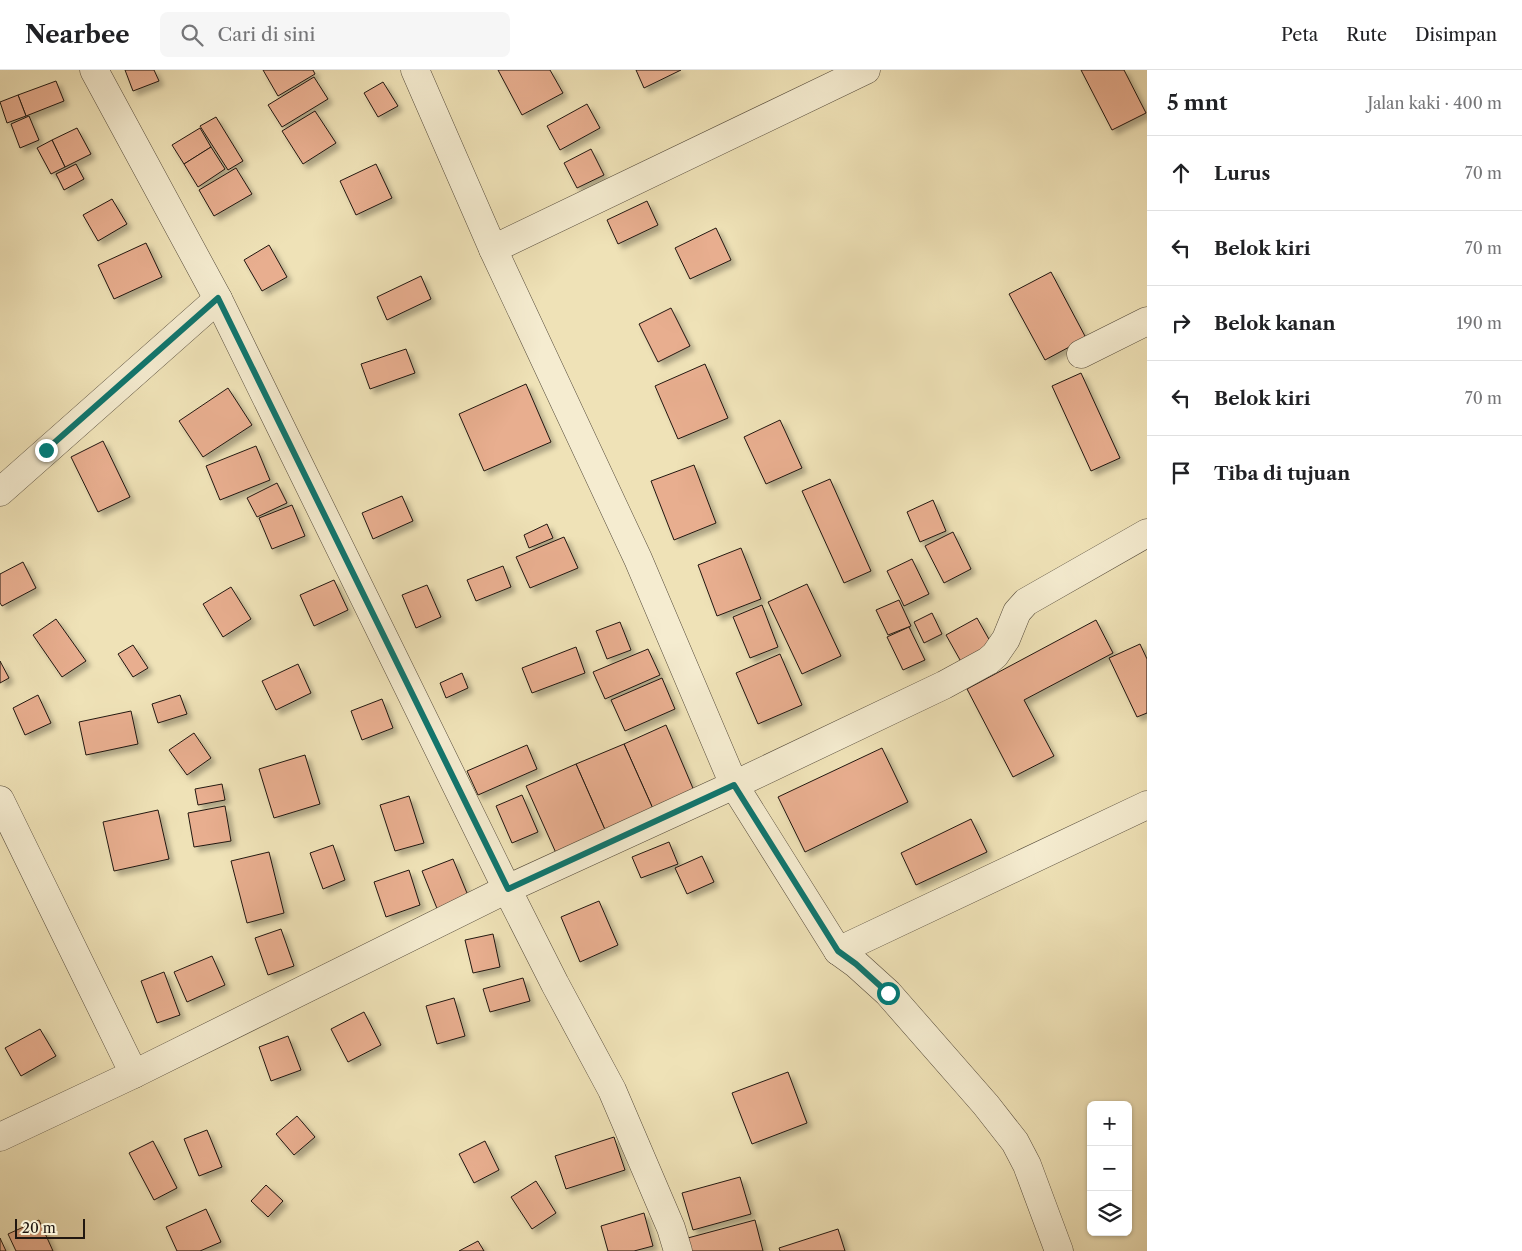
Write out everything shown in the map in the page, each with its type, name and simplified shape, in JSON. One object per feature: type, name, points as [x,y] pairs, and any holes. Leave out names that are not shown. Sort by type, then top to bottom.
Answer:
[{"type":"street","points":[[94,70],[218,298],[555,984],[612,1090],[671,1228],[678,1251]]},
{"type":"street","points":[[414,70],[493,249],[638,559],[734,785],[838,951],[856,964],[888,993],[986,1105],[1014,1142],[1028,1165],[1059,1251]]},
{"type":"street","points":[[493,249],[866,70]]},
{"type":"street","points":[[0,492],[218,298]]},
{"type":"street","points":[[1081,354],[1147,321]]},
{"type":"street","points":[[0,1137],[134,1074],[508,889],[734,785],[944,685],[988,661],[1001,648],[1017,612],[1026,602],[1147,534]]},
{"type":"street","points":[[0,800],[134,1074]]},
{"type":"street","points":[[838,951],[1147,805]]},
{"type":"building","points":[[125,70],[154,70],[159,81],[133,91]]},
{"type":"building","points":[[263,70],[313,70],[315,74],[278,96]]},
{"type":"building","points":[[498,70],[550,70],[563,93],[522,115]]},
{"type":"building","points":[[636,70],[681,70],[644,88]]},
{"type":"building","points":[[1081,70],[1124,70],[1146,113],[1112,130]]},
{"type":"building","points":[[314,77],[328,99],[282,127],[268,105]]},
{"type":"building","points":[[56,81],[64,101],[26,116],[18,95]]},
{"type":"building","points":[[383,82],[398,106],[378,117],[364,93]]},
{"type":"building","points":[[18,95],[26,116],[7,123],[0,102]]},
{"type":"building","points":[[587,104],[600,128],[560,150],[547,126]]},
{"type":"building","points":[[315,111],[336,143],[303,164],[282,131]]},
{"type":"building","points":[[29,116],[39,140],[20,148],[11,124]]},
{"type":"building","points":[[216,117],[243,161],[228,170],[200,126]]},
{"type":"building","points":[[77,128],[91,154],[65,167],[52,140]]},
{"type":"building","points":[[200,128],[211,147],[184,164],[172,145]]},
{"type":"building","points":[[52,140],[65,167],[51,174],[37,148]]},
{"type":"building","points":[[211,147],[225,169],[198,187],[184,164]]},
{"type":"building","points":[[591,149],[604,175],[577,188],[564,163]]},
{"type":"building","points":[[76,164],[84,179],[64,190],[56,174]]},
{"type":"building","points":[[376,164],[392,198],[356,215],[340,181]]},
{"type":"building","points":[[236,168],[252,194],[214,216],[199,190]]},
{"type":"building","points":[[112,199],[127,224],[98,241],[83,215]]},
{"type":"building","points":[[647,201],[658,225],[618,244],[607,220]]},
{"type":"building","points":[[716,228],[731,260],[690,279],[675,248]]},
{"type":"building","points":[[146,243],[162,277],[114,299],[98,265]]},
{"type":"building","points":[[269,245],[287,277],[262,291],[244,260]]},
{"type":"building","points":[[1051,272],[1086,338],[1045,360],[1009,294]]},
{"type":"building","points":[[421,276],[431,299],[387,320],[377,297]]},
{"type":"building","points":[[671,308],[690,346],[658,362],[639,324]]},
{"type":"building","points":[[406,349],[415,373],[370,389],[361,364]]},
{"type":"building","points":[[705,364],[728,418],[678,439],[655,386]]},
{"type":"building","points":[[1081,373],[1120,458],[1091,471],[1052,386]]},
{"type":"building","points":[[526,384],[551,442],[484,471],[459,414]]},
{"type":"building","points":[[228,388],[252,425],[203,457],[179,421]]},
{"type":"building","points":[[780,420],[802,468],[766,484],[744,437]]},
{"type":"building","points":[[103,441],[130,497],[98,512],[71,457]]},
{"type":"building","points":[[256,446],[270,480],[220,500],[206,466]]},
{"type":"building","points":[[694,465],[716,523],[674,540],[651,481]]},
{"type":"building","points":[[830,479],[871,571],[844,583],[802,491]]},
{"type":"building","points":[[277,483],[287,503],[257,517],[247,498]]},
{"type":"building","points":[[402,496],[413,521],[373,539],[362,513]]},
{"type":"building","points":[[933,500],[946,531],[920,542],[907,512]]},
{"type":"building","points":[[292,505],[305,536],[272,549],[259,518]]},
{"type":"building","points":[[547,524],[553,538],[529,548],[524,535]]},
{"type":"building","points":[[953,532],[971,569],[944,583],[925,546]]},
{"type":"building","points":[[564,537],[578,568],[530,588],[516,557]]},
{"type":"building","points":[[741,548],[761,599],[717,616],[698,565]]},
{"type":"building","points":[[912,559],[929,594],[904,606],[887,571]]},
{"type":"building","points":[[23,562],[36,588],[2,606],[0,603],[0,574]]},
{"type":"building","points":[[503,566],[511,587],[476,601],[467,580]]},
{"type":"building","points":[[334,580],[348,610],[314,626],[300,595]]},
{"type":"building","points":[[807,584],[841,656],[802,674],[768,602]]},
{"type":"building","points":[[427,585],[441,617],[416,628],[402,595]]},
{"type":"building","points":[[231,587],[251,619],[223,637],[203,604]]},
{"type":"building","points":[[899,600],[911,626],[888,635],[876,610]]},
{"type":"building","points":[[762,605],[778,647],[750,658],[733,617]]},
{"type":"building","points":[[932,613],[942,634],[924,643],[914,622]]},
{"type":"building","points":[[977,618],[995,650],[964,667],[946,635]]},
{"type":"building","points":[[56,619],[86,661],[62,677],[33,635]]},
{"type":"building","points":[[1096,620],[1113,653],[1024,700],[1054,756],[1013,777],[967,689]]},
{"type":"building","points":[[620,622],[631,650],[607,659],[596,631]]},
{"type":"building","points":[[909,627],[925,660],[903,670],[887,637]]},
{"type":"building","points":[[1140,644],[1147,659],[1147,713],[1137,717],[1109,658]]},
{"type":"building","points":[[133,645],[148,668],[133,677],[118,654]]},
{"type":"building","points":[[576,647],[585,673],[532,693],[522,668]]},
{"type":"building","points":[[648,649],[660,675],[605,699],[593,672]]},
{"type":"building","points":[[780,654],[802,705],[758,724],[736,673]]},
{"type":"building","points":[[0,661],[9,678],[0,683]]},
{"type":"building","points":[[298,664],[311,693],[276,710],[262,681]]},
{"type":"building","points":[[462,673],[468,688],[446,698],[440,683]]},
{"type":"building","points":[[662,678],[675,709],[625,731],[611,700]]},
{"type":"building","points":[[38,695],[51,723],[25,735],[13,708]]},
{"type":"building","points":[[180,695],[187,714],[158,723],[152,704]]},
{"type":"building","points":[[382,699],[393,728],[362,740],[351,711]]},
{"type":"building","points":[[131,711],[138,744],[86,755],[79,722]]},
{"type":"building","points":[[666,725],[695,793],[654,811],[624,744]]},
{"type":"building","points":[[194,733],[211,758],[187,775],[169,750]]},
{"type":"building","points":[[624,744],[654,811],[606,832],[576,764]]},
{"type":"building","points":[[527,745],[537,769],[478,795],[467,771]]},
{"type":"building","points":[[882,748],[908,802],[805,852],[778,797]]},
{"type":"building","points":[[305,755],[320,804],[274,818],[259,769]]},
{"type":"building","points":[[576,764],[606,832],[556,853],[526,786]]},
{"type":"building","points":[[222,784],[225,800],[198,805],[195,789]]},
{"type":"building","points":[[522,795],[538,832],[512,843],[496,806]]},
{"type":"building","points":[[409,796],[424,843],[395,851],[380,805]]},
{"type":"building","points":[[225,806],[231,841],[194,847],[188,813]]},
{"type":"building","points":[[158,810],[169,859],[114,871],[103,822]]},
{"type":"building","points":[[971,819],[987,852],[916,885],[901,853]]},
{"type":"building","points":[[669,842],[678,864],[641,878],[632,857]]},
{"type":"building","points":[[333,845],[345,880],[323,889],[310,853]]},
{"type":"building","points":[[269,852],[284,913],[247,923],[231,861]]},
{"type":"building","points":[[702,856],[714,882],[687,894],[675,868]]},
{"type":"building","points":[[453,859],[469,898],[438,911],[422,871]]},
{"type":"building","points":[[409,870],[420,905],[386,917],[374,882]]},
{"type":"building","points":[[599,901],[618,945],[580,962],[561,917]]},
{"type":"building","points":[[281,929],[294,966],[268,975],[255,938]]},
{"type":"building","points":[[493,934],[500,967],[473,973],[465,940]]},
{"type":"building","points":[[212,956],[225,985],[187,1002],[174,972]]},
{"type":"building","points":[[164,972],[180,1015],[157,1023],[141,981]]},
{"type":"building","points":[[523,978],[530,1001],[490,1012],[483,989]]},
{"type":"building","points":[[454,998],[465,1036],[437,1044],[426,1006]]},
{"type":"building","points":[[364,1012],[381,1045],[348,1062],[331,1029]]},
{"type":"building","points":[[40,1029],[56,1056],[21,1076],[5,1048]]},
{"type":"building","points":[[288,1036],[301,1070],[271,1081],[259,1047]]},
{"type":"building","points":[[788,1072],[807,1123],[752,1144],[732,1093]]},
{"type":"building","points":[[297,1116],[315,1137],[294,1155],[276,1134]]},
{"type":"building","points":[[207,1130],[222,1167],[199,1176],[184,1139]]},
{"type":"building","points":[[614,1137],[625,1170],[566,1189],[555,1156]]},
{"type":"building","points":[[153,1141],[177,1188],[154,1200],[129,1153]]},
{"type":"building","points":[[485,1141],[499,1170],[474,1183],[459,1154]]},
{"type":"building","points":[[740,1177],[751,1214],[693,1230],[682,1193]]},
{"type":"building","points":[[536,1181],[556,1213],[532,1229],[511,1197]]},
{"type":"building","points":[[266,1185],[283,1201],[268,1217],[251,1201]]},
{"type":"building","points":[[206,1209],[221,1242],[200,1251],[177,1251],[166,1227]]},
{"type":"building","points":[[644,1213],[653,1246],[634,1251],[608,1251],[601,1226]]},
{"type":"building","points":[[39,1220],[53,1251],[16,1251],[8,1234]]},
{"type":"building","points":[[755,1220],[763,1251],[687,1251],[684,1239]]},
{"type":"building","points":[[838,1229],[845,1251],[780,1251],[779,1248]]},
{"type":"building","points":[[0,1238],[6,1251],[0,1251]]},
{"type":"building","points":[[478,1241],[484,1251],[459,1251]]},
{"type":"route","points":[[46,450],[218,298],[508,889],[734,785],[838,951],[856,964],[888,993]]}]
